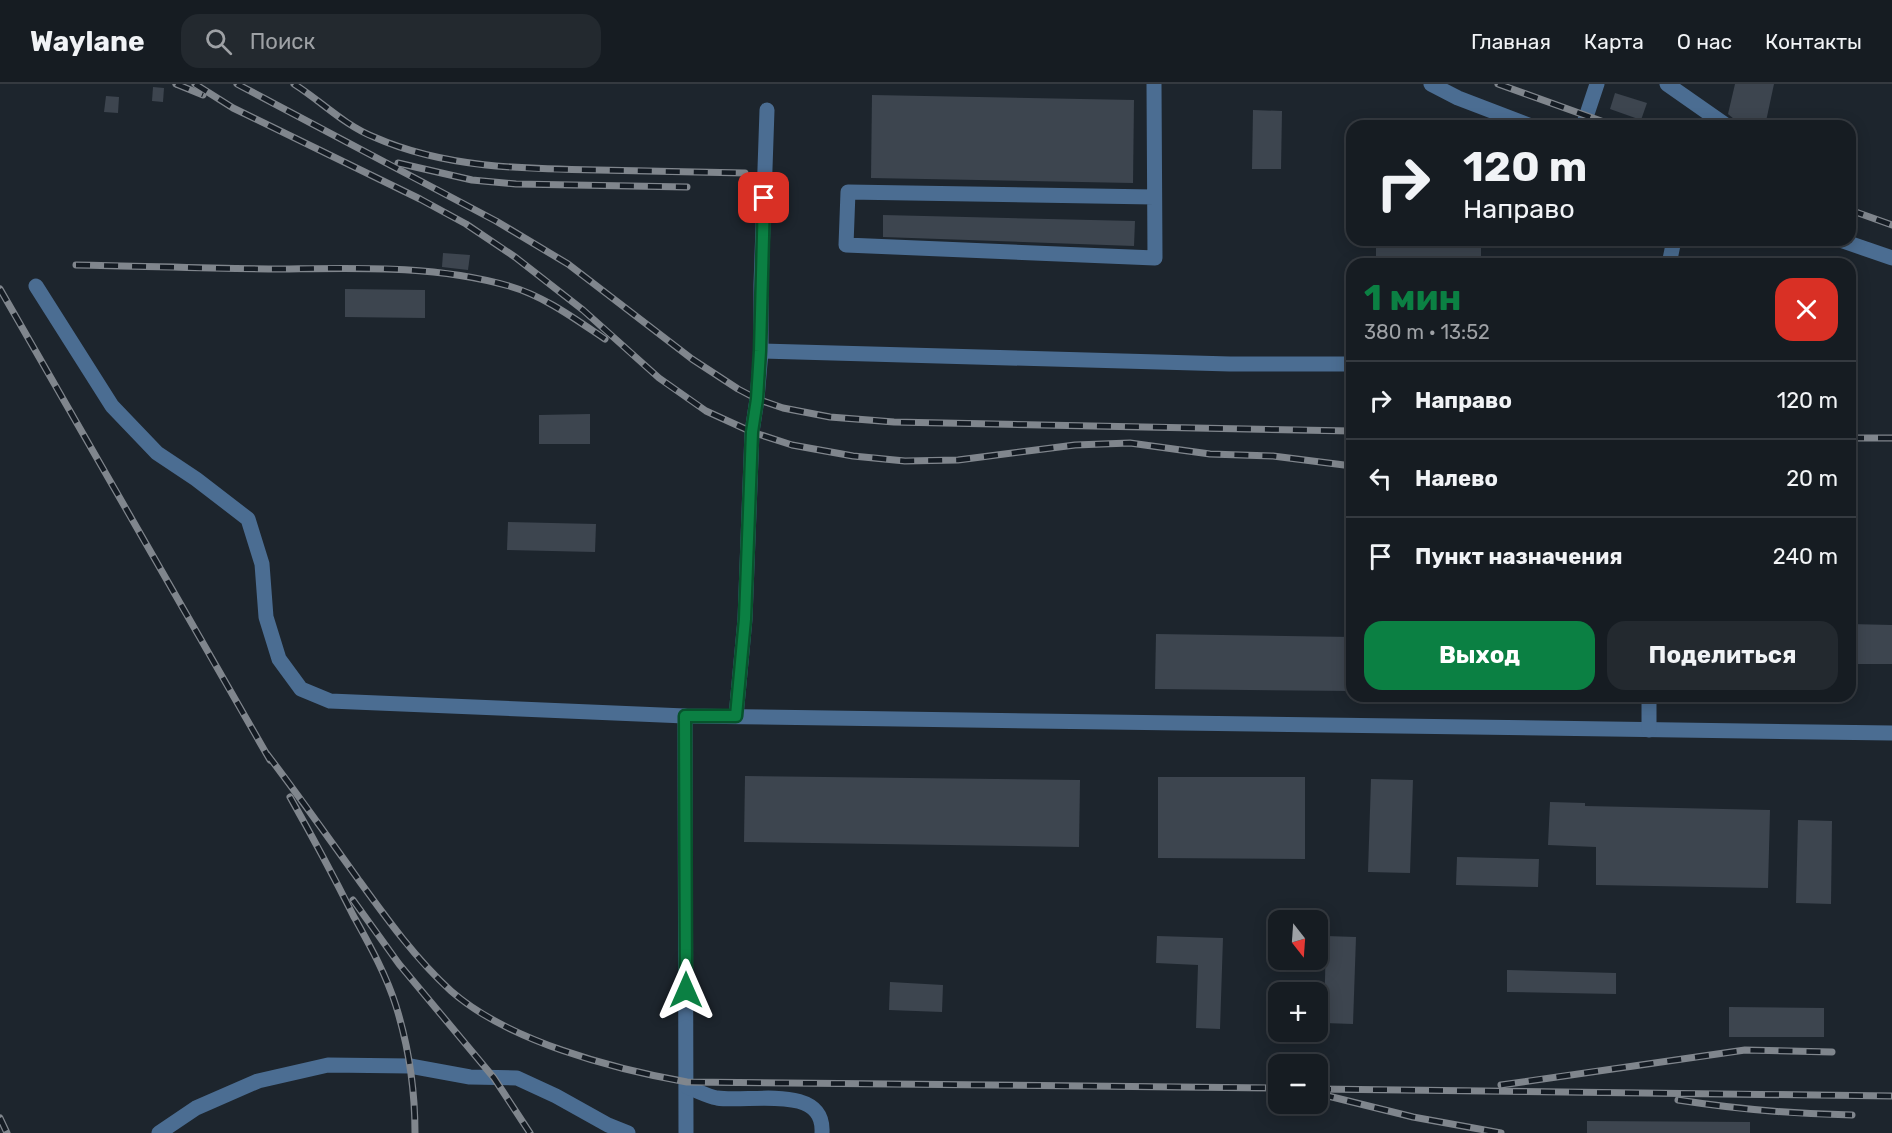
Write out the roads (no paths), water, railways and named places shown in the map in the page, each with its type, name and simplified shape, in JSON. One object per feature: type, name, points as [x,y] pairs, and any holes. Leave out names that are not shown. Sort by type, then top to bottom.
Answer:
[{"type":"street","points":[[1154,84],[1155,258],[846,244],[848,192],[1154,197]]},
{"type":"street","points":[[1431,84],[1458,98],[1515,120]]},
{"type":"street","points":[[1585,120],[1597,84]]},
{"type":"street","points":[[1667,84],[1686,90],[1720,120]]},
{"type":"street","points":[[736,716],[745,619],[752,432],[760,351],[766,110]]},
{"type":"street","points":[[1856,246],[1892,258]]},
{"type":"street","points":[[36,286],[112,406],[158,453],[196,478],[248,519],[262,564],[266,617],[279,659],[301,689],[330,702],[685,716],[1892,734]]},
{"type":"street","points":[[760,351],[1230,364],[1346,364]]},
{"type":"street","points":[[1649,702],[1649,730]]},
{"type":"street","points":[[685,716],[686,1133]]},
{"type":"street","points":[[159,1133],[196,1108],[258,1081],[327,1065],[410,1066],[470,1077],[517,1078],[628,1133]]},
{"type":"street","points":[[687,1087],[716,1098],[796,1100],[816,1109],[822,1123],[822,1133]]},
{"type":"railway","points":[[176,84],[203,95]]},
{"type":"railway","points":[[195,84],[233,108],[420,199],[466,224],[515,257],[583,310],[659,378],[706,411],[752,432],[792,445],[853,456],[905,461],[958,460],[1075,445],[1130,443],[1210,454],[1273,456],[1346,465]]},
{"type":"railway","points":[[237,84],[496,221],[568,264],[692,359],[738,389],[757,399],[783,408],[830,417],[894,422],[1346,431]]},
{"type":"railway","points":[[294,84],[363,132],[401,147],[456,161],[541,169],[745,173]]},
{"type":"railway","points":[[1498,84],[1598,120]]},
{"type":"railway","points":[[398,163],[472,180],[516,184],[687,187]]},
{"type":"railway","points":[[1856,212],[1892,225]]},
{"type":"railway","points":[[76,265],[256,269],[368,268],[453,274],[522,290],[559,309],[605,339]]},
{"type":"railway","points":[[0,289],[270,760]]},
{"type":"railway","points":[[1856,438],[1892,438]]},
{"type":"railway","points":[[267,754],[413,952],[451,991],[474,1009],[502,1024],[531,1038],[595,1061],[687,1082],[1268,1088]]},
{"type":"railway","points":[[290,797],[371,948],[392,994],[401,1022],[410,1069],[415,1133]]},
{"type":"railway","points":[[353,900],[399,964],[494,1078],[530,1133]]},
{"type":"railway","points":[[1501,1085],[1745,1050],[1832,1052]]},
{"type":"railway","points":[[1328,1089],[1892,1096]]},
{"type":"railway","points":[[1328,1096],[1413,1117],[1501,1133]]},
{"type":"railway","points":[[1678,1100],[1808,1114],[1852,1115]]},
{"type":"railway","points":[[0,1118],[7,1133]]}]
